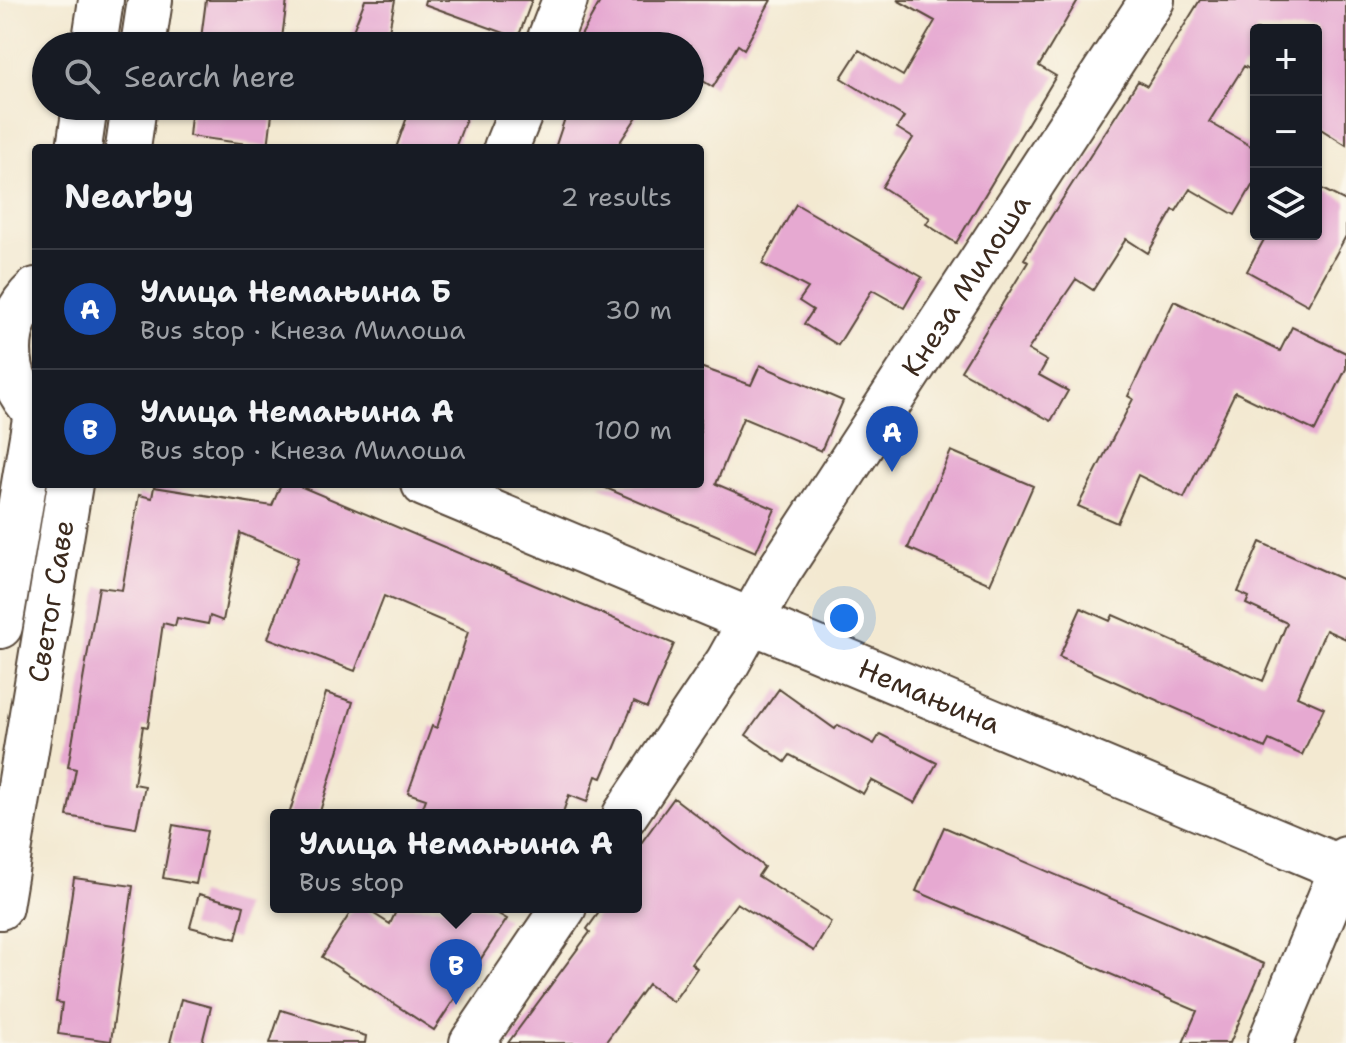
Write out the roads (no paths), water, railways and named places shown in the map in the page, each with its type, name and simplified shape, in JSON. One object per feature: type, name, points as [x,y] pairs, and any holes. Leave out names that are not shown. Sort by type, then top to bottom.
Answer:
[{"type":"street","points":[[96,32],[101,0]]},
{"type":"street","points":[[145,32],[150,0]]},
{"type":"street","points":[[552,32],[565,0]]},
{"type":"street","name":"Кнеза Милоша","points":[[629,809],[752,621],[779,571],[1152,0]]},
{"type":"street","points":[[80,144],[83,120]]},
{"type":"street","points":[[129,144],[132,120]]},
{"type":"street","points":[[508,144],[517,120]]},
{"type":"street","points":[[17,299],[2,335],[3,373],[32,409]]},
{"type":"street","name":"Светог Саве","points":[[0,626],[32,436]]},
{"type":"street","name":"Светог Саве","points":[[0,907],[69,488]]},
{"type":"street","name":"Немањина","points":[[434,488],[1345,865]]},
{"type":"street","points":[[1270,1043],[1345,865]]},
{"type":"street","points":[[472,1043],[560,913]]},
{"type":"place","name":"Улица Немањина Б","points":[[892,472]]},
{"type":"place","name":"Улица Немањина А","points":[[456,1005]]}]
